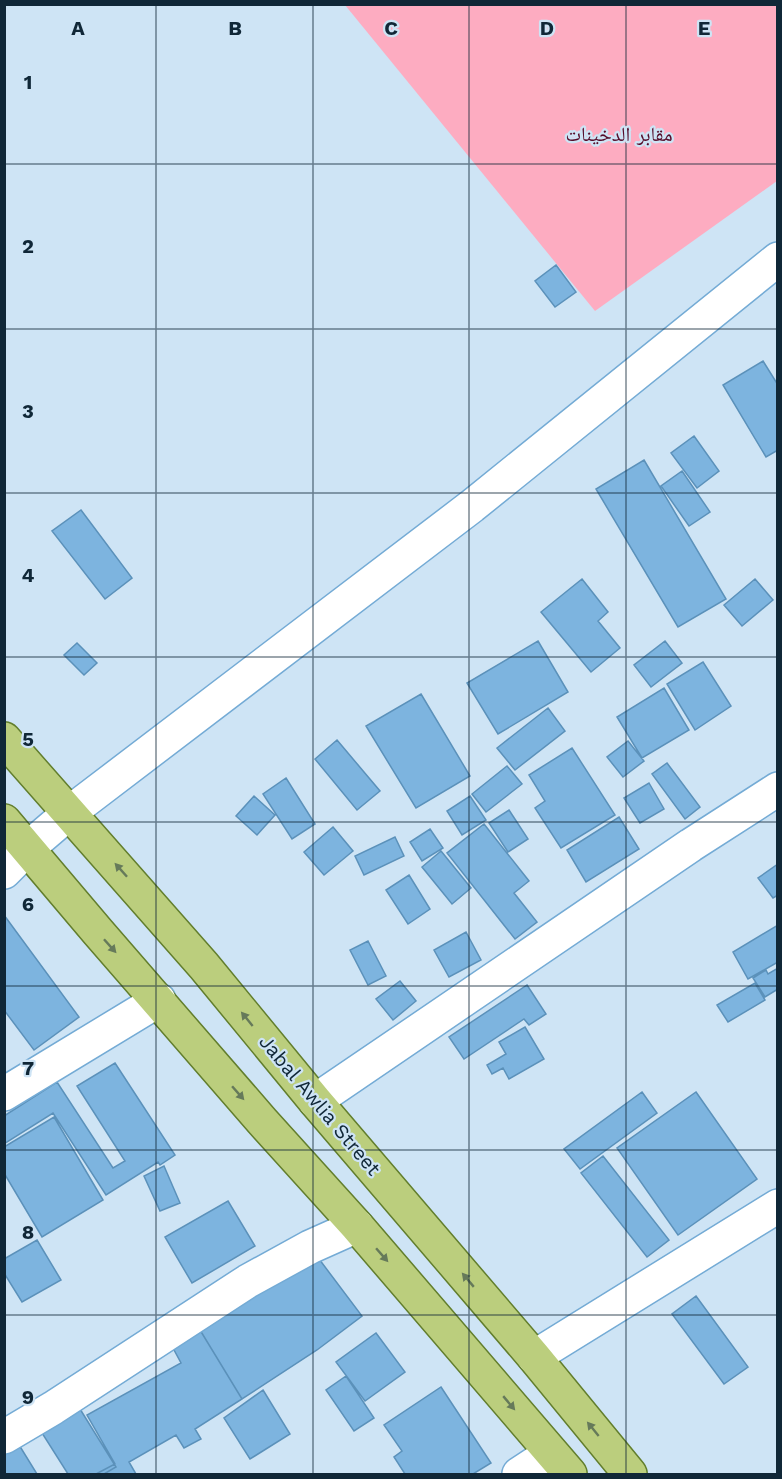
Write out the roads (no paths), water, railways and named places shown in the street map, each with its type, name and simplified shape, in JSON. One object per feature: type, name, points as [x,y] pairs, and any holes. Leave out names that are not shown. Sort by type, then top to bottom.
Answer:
[{"type":"main road","name":"Jabal Awlia Street","points":[[4,739],[197,958],[630,1474]]},
{"type":"main road","points":[[4,821],[561,1464]]},
{"type":"street","points":[[4,872],[69,813],[472,506],[777,259]]},
{"type":"street","points":[[315,1101],[777,789]]},
{"type":"street","points":[[4,1094],[159,1000]]},
{"type":"street","points":[[534,1358],[777,1206]]},
{"type":"street","points":[[4,1437],[249,1281],[310,1247],[357,1226]]},
{"type":"street","points":[[519,1474],[561,1464]]},
{"type":"park label","name":"مقابر الدخينات","points":[[619,134]]}]
